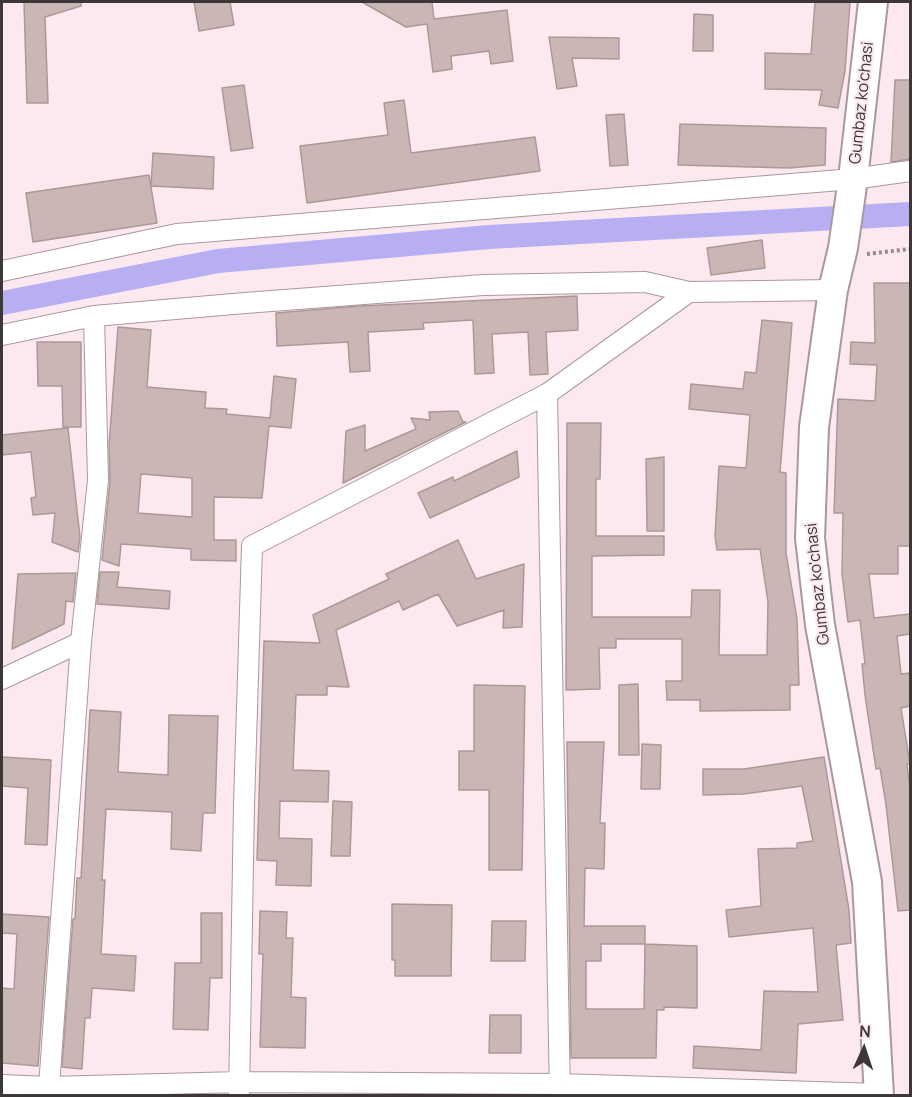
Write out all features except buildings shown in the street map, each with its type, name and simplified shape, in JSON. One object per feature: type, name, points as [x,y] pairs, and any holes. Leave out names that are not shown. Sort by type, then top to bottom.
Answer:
[{"type":"main road","name":"Gumbaz ko'chasi","points":[[873,2],[854,179],[842,253],[833,290],[814,427],[810,538],[820,625],[867,882],[879,1095]]},
{"type":"street","points":[[2,272],[177,234],[854,179],[910,171]]},
{"type":"street","points":[[2,335],[94,316],[483,285],[645,282],[689,292],[833,290]]},
{"type":"street","points":[[239,1089],[252,546],[547,394],[689,292]]},
{"type":"street","points":[[49,1087],[81,642],[98,480],[94,316]]},
{"type":"street","points":[[547,394],[560,1090]]},
{"type":"street","points":[[2,679],[81,642]]},
{"type":"street","points":[[2,1085],[879,1095]]},
{"type":"path","points":[[842,253],[910,249]]},
{"type":"waterway","points":[[2,303],[218,261],[489,237],[910,214]]}]
